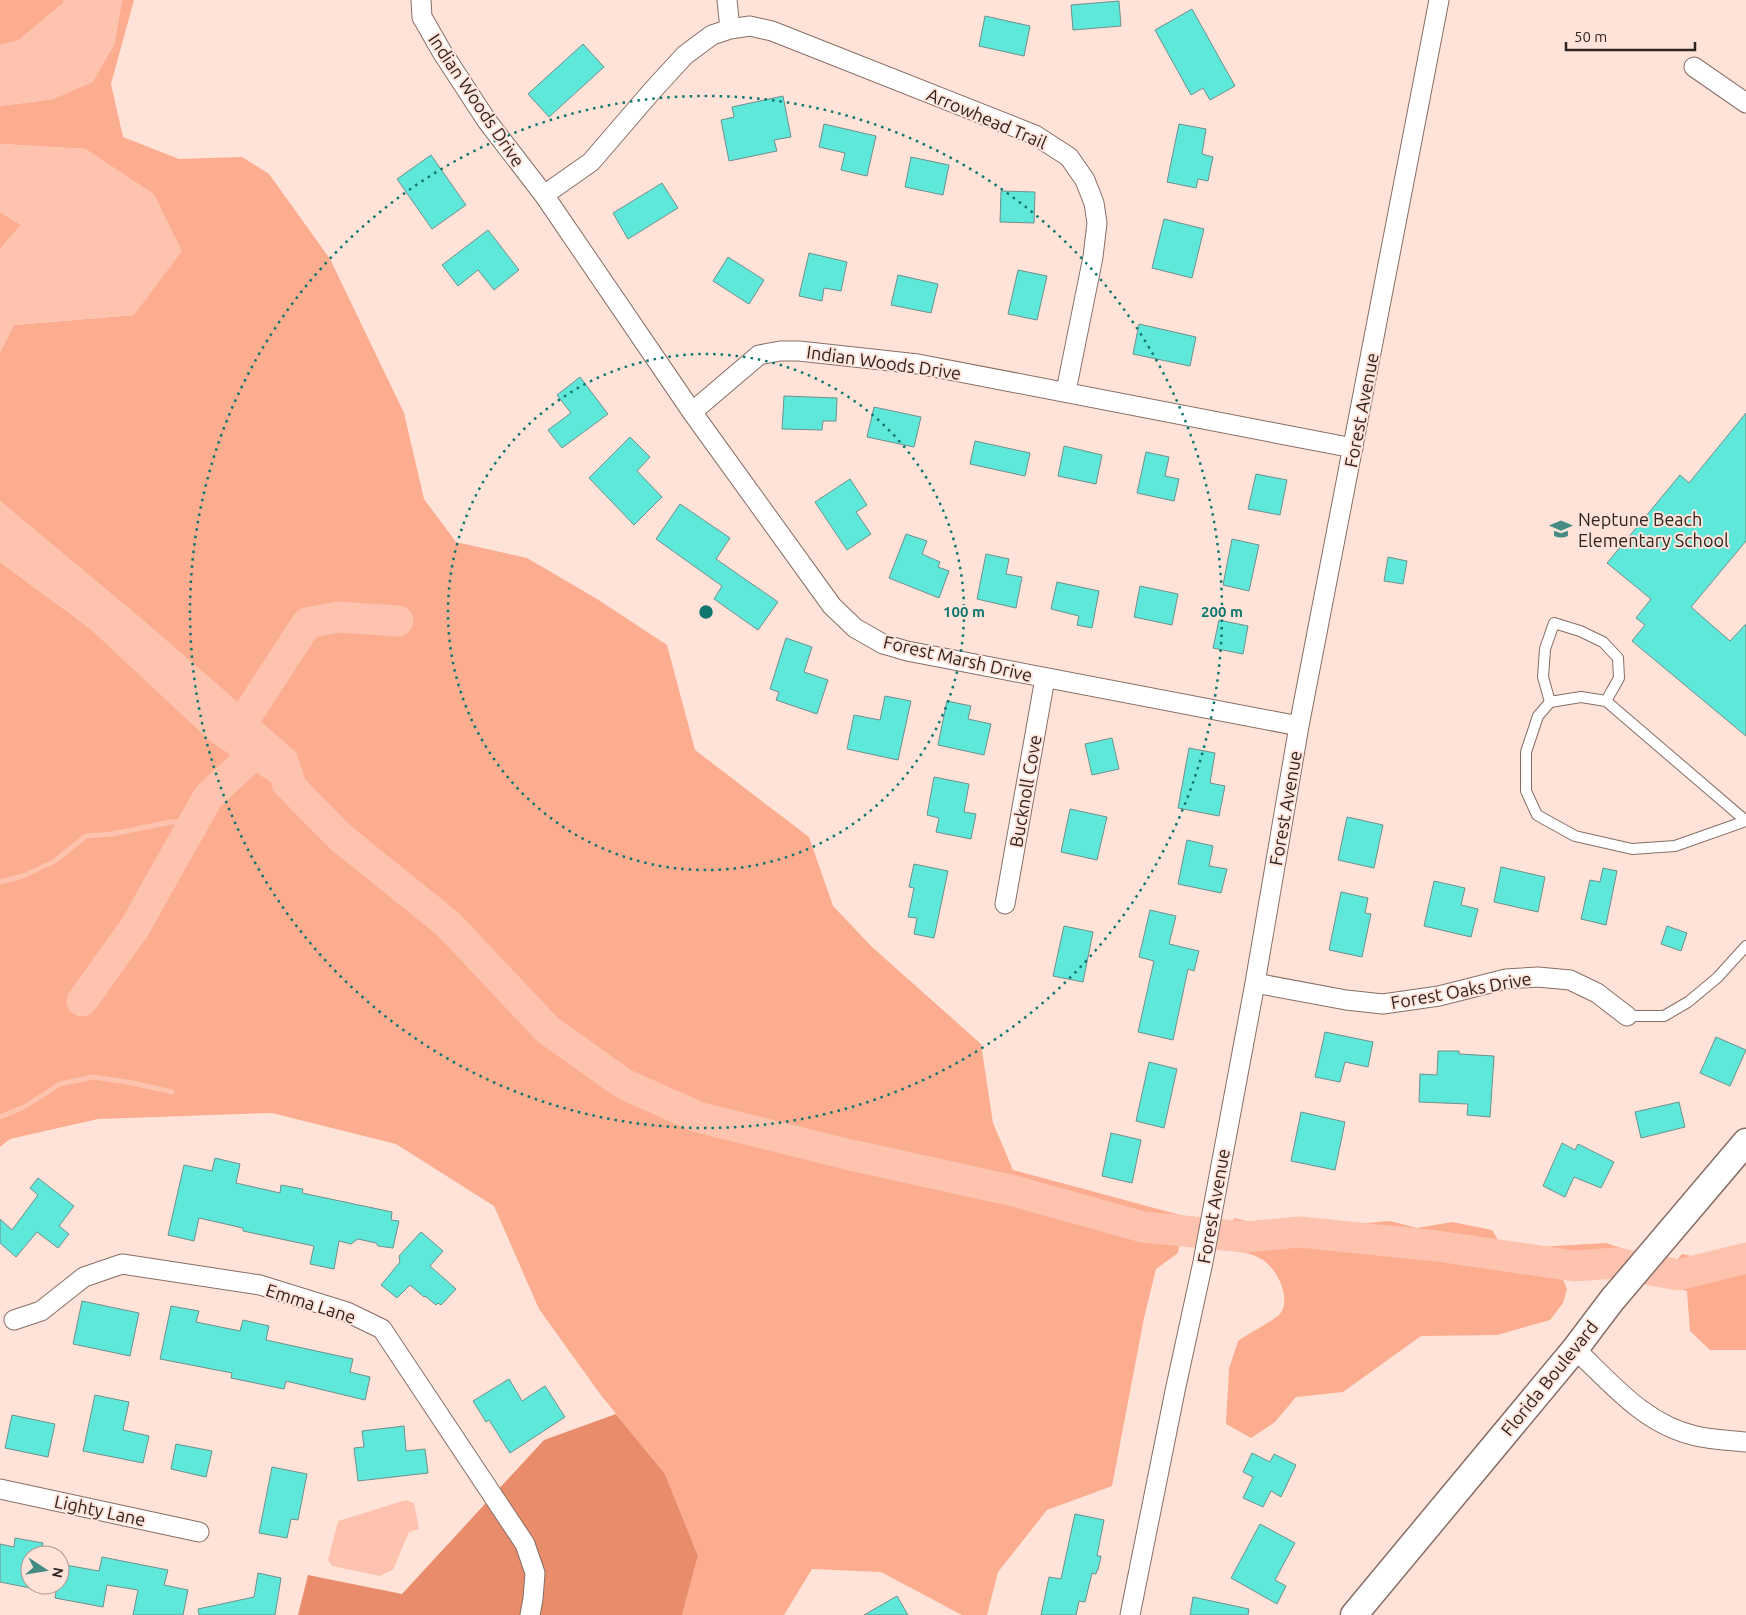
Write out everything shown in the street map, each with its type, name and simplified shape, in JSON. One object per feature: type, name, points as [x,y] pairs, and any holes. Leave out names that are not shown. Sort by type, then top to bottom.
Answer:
[{"type":"street","name":"Indian Woods Drive","points":[[421,0],[422,17],[442,52],[487,121],[544,195],[692,412],[759,355],[780,351],[799,351],[918,364],[1066,391],[1353,448]]},
{"type":"street","points":[[544,195],[591,162],[685,55],[712,35],[730,29],[727,0]]},
{"type":"street","name":"Forest Avenue","points":[[1130,1615],[1203,1262],[1255,983],[1299,726],[1439,0]]},
{"type":"street","name":"Arrowhead Trail","points":[[730,29],[750,26],[772,31],[1036,135],[1068,157],[1085,180],[1094,203],[1097,224],[1094,257],[1066,391]]},
{"type":"street","points":[[1694,67],[1746,103]]},
{"type":"street","name":"Forest Marsh Drive","points":[[692,412],[826,598],[855,628],[883,644],[1045,678],[1299,726]]},
{"type":"street","name":"Bucknoll Cove","points":[[1005,904],[1045,678]]},
{"type":"street","name":"Forest Oaks Drive","points":[[1255,983],[1346,1000],[1383,1004],[1439,996],[1506,979],[1538,977],[1570,980],[1598,993],[1627,1016]]},
{"type":"street","name":"Florida Boulevard","points":[[1354,1615],[1575,1349],[1612,1300],[1746,1142]]},
{"type":"street","name":"Emma Lane","points":[[14,1320],[41,1311],[84,1277],[122,1264],[260,1285],[347,1312],[382,1329],[525,1544],[534,1573],[530,1615]]},
{"type":"street","points":[[1575,1349],[1637,1409],[1660,1422],[1679,1432],[1746,1442]]},
{"type":"street","name":"Lighty Lane","points":[[0,1489],[199,1532]]},
{"type":"lane","points":[[1550,702],[1543,677],[1545,649],[1554,623],[1580,631],[1603,642],[1618,658],[1619,678],[1606,701]]},
{"type":"lane","points":[[1581,696],[1606,701],[1746,821],[1675,846],[1632,848],[1575,836],[1538,815],[1526,791],[1526,752],[1538,716],[1550,702],[1581,696]]},
{"type":"lane","points":[[1627,1016],[1664,1016],[1688,1002],[1717,978],[1746,946]]},
{"type":"shaded area","points":[[0,0],[63,0],[64,2],[19,40],[0,45]]},
{"type":"shaded area","points":[[63,0],[122,0],[114,45],[93,82],[54,99],[0,106],[0,45],[19,40],[64,2]]},
{"type":"shaded area","points":[[122,0],[134,0],[111,84],[123,137],[179,159],[242,157],[269,174],[330,259],[404,413],[424,499],[456,542],[527,558],[597,599],[667,645],[695,750],[809,837],[833,906],[872,947],[981,1044],[993,1123],[1013,1170],[1184,1216],[1178,1253],[1156,1269],[1144,1318],[1112,1486],[1047,1510],[998,1572],[987,1615],[962,1615],[881,1572],[812,1569],[784,1615],[682,1615],[698,1556],[665,1474],[600,1394],[539,1309],[494,1206],[396,1144],[272,1113],[98,1119],[10,1139],[0,1147],[0,562],[88,627],[151,627],[0,501],[0,352],[14,325],[134,315],[86,149],[0,144],[0,106],[54,99],[114,45]]},
{"type":"shaded area","points":[[0,144],[86,149],[154,194],[182,251],[134,315],[14,325],[0,352],[0,249],[21,225],[0,212]]},
{"type":"shaded area","points":[[0,212],[21,225],[0,249]]},
{"type":"shaded area","points":[[0,501],[151,627],[296,752],[317,814],[210,741],[88,627],[0,562]]},
{"type":"shaded area","points":[[1234,1218],[1272,1227],[1291,1218],[1310,1218],[1343,1225],[1390,1221],[1417,1228],[1452,1222],[1492,1230],[1498,1240],[1518,1248],[1606,1243],[1630,1251],[1607,1277],[1562,1277],[1567,1289],[1563,1303],[1550,1320],[1497,1335],[1421,1336],[1343,1392],[1296,1397],[1275,1422],[1251,1438],[1226,1424],[1229,1369],[1238,1341],[1280,1314],[1283,1308],[1284,1293],[1278,1277],[1263,1260],[1227,1248]]},
{"type":"shaded area","points":[[1746,1250],[1746,1350],[1710,1350],[1690,1331],[1687,1291],[1656,1284],[1682,1254],[1709,1260]]},
{"type":"shaded area","points":[[616,1414],[665,1474],[698,1556],[682,1615],[298,1615],[308,1575],[402,1594],[544,1440]]},
{"type":"shaded area","points":[[406,1500],[414,1503],[419,1529],[409,1532],[393,1570],[380,1576],[332,1566],[328,1560],[338,1521]]},
{"type":"building","points":[[1119,1],[1121,26],[1073,30],[1071,5]]},
{"type":"building","points":[[1192,9],[1235,86],[1210,100],[1203,88],[1191,95],[1155,30]]},
{"type":"building","points":[[985,16],[1030,26],[1024,56],[979,46]]},
{"type":"building","points":[[583,44],[604,67],[549,117],[528,94]]},
{"type":"building","points":[[783,96],[791,137],[774,140],[777,151],[729,161],[721,120],[734,117],[732,107]]},
{"type":"building","points":[[824,124],[876,136],[867,176],[841,170],[845,153],[819,147]]},
{"type":"building","points":[[1179,124],[1206,129],[1202,154],[1213,157],[1208,181],[1198,179],[1196,188],[1167,182]]},
{"type":"building","points":[[431,155],[466,205],[432,229],[397,179]]},
{"type":"building","points":[[911,157],[949,165],[943,195],[905,187]]},
{"type":"building","points":[[662,183],[678,208],[628,239],[613,213]]},
{"type":"building","points":[[1001,191],[1035,192],[1034,223],[1000,222]]},
{"type":"building","points":[[1164,219],[1204,229],[1192,278],[1152,268]]},
{"type":"building","points":[[488,230],[519,270],[494,290],[478,270],[458,286],[442,265]]},
{"type":"building","points":[[809,253],[847,262],[841,291],[824,288],[822,301],[799,296]]},
{"type":"building","points":[[728,257],[764,280],[749,304],[713,281]]},
{"type":"building","points":[[1018,270],[1047,276],[1037,320],[1008,314]]},
{"type":"building","points":[[898,275],[938,284],[931,313],[891,305]]},
{"type":"building","points":[[1139,324],[1196,337],[1190,366],[1133,354]]},
{"type":"building","points":[[580,377],[608,414],[562,448],[548,430],[571,413],[557,395]]},
{"type":"building","points":[[784,396],[837,398],[836,421],[823,421],[822,430],[782,429]]},
{"type":"building","points":[[874,407],[921,417],[914,447],[867,437]]},
{"type":"building","points":[[1746,413],[1746,541],[1691,607],[1730,641],[1746,624],[1746,736],[1632,641],[1645,625],[1636,618],[1651,599],[1607,563],[1680,475],[1689,483]]},
{"type":"building","points":[[630,437],[650,457],[637,471],[662,497],[634,525],[589,478]]},
{"type":"building","points":[[975,441],[1030,453],[1025,476],[970,464]]},
{"type":"building","points":[[1064,446],[1102,455],[1096,484],[1058,476]]},
{"type":"building","points":[[1146,452],[1169,457],[1165,476],[1179,479],[1174,501],[1137,493]]},
{"type":"building","points":[[1256,474],[1287,480],[1280,515],[1248,509]]},
{"type":"building","points":[[850,479],[867,505],[856,512],[871,534],[847,550],[815,502]]},
{"type":"building","points":[[680,504],[730,538],[716,559],[778,602],[758,630],[714,599],[722,586],[656,539]]},
{"type":"building","points":[[906,534],[927,541],[922,554],[940,562],[938,567],[949,571],[939,598],[889,578]]},
{"type":"building","points":[[1232,539],[1259,545],[1249,591],[1223,585]]},
{"type":"building","points":[[986,554],[1009,559],[1006,574],[1022,577],[1016,608],[977,599]]},
{"type":"building","points":[[1388,557],[1407,561],[1403,584],[1384,581]]},
{"type":"building","points":[[1057,582],[1099,591],[1092,628],[1077,625],[1079,616],[1051,609]]},
{"type":"building","points":[[1140,586],[1178,594],[1172,625],[1134,617]]},
{"type":"building","points":[[1219,620],[1248,626],[1243,654],[1213,648]]},
{"type":"building","points":[[786,638],[812,647],[804,672],[828,680],[817,714],[776,700],[779,692],[770,689]]},
{"type":"building","points":[[885,696],[911,701],[898,760],[847,749],[854,715],[880,720]]},
{"type":"building","points":[[947,701],[971,706],[968,719],[991,724],[984,755],[938,745]]},
{"type":"building","points":[[1112,738],[1119,769],[1092,775],[1085,744]]},
{"type":"building","points":[[1189,748],[1215,753],[1210,783],[1225,786],[1219,816],[1178,808]]},
{"type":"building","points":[[934,777],[969,784],[964,812],[976,814],[971,839],[936,832],[939,818],[927,815]]},
{"type":"building","points":[[1070,809],[1107,817],[1097,860],[1061,852]]},
{"type":"building","points":[[1347,817],[1383,825],[1374,868],[1338,860]]},
{"type":"building","points":[[1187,840],[1213,846],[1209,866],[1227,869],[1221,893],[1178,884]]},
{"type":"building","points":[[914,864],[948,871],[934,938],[914,934],[917,918],[908,917],[914,888],[909,887]]},
{"type":"building","points":[[1501,867],[1545,877],[1538,912],[1494,902]]},
{"type":"building","points":[[1603,868],[1617,871],[1606,925],[1581,919],[1590,880],[1600,882]]},
{"type":"building","points":[[1434,881],[1465,888],[1461,905],[1478,909],[1471,937],[1424,926]]},
{"type":"building","points":[[1341,892],[1368,898],[1365,913],[1371,914],[1362,957],[1329,950]]},
{"type":"building","points":[[1150,910],[1176,916],[1169,944],[1199,951],[1194,971],[1188,969],[1173,1040],[1138,1032],[1154,961],[1139,957]]},
{"type":"building","points":[[1064,926],[1093,932],[1083,982],[1053,976]]},
{"type":"building","points":[[1667,926],[1687,933],[1681,951],[1661,944]]},
{"type":"building","points":[[1325,1032],[1373,1042],[1368,1067],[1345,1062],[1340,1082],[1315,1077]]},
{"type":"building","points":[[1716,1037],[1746,1050],[1730,1086],[1700,1073]]},
{"type":"building","points":[[1438,1051],[1459,1051],[1459,1054],[1494,1056],[1490,1117],[1467,1115],[1468,1104],[1419,1102],[1420,1074],[1437,1075]]},
{"type":"building","points":[[1149,1062],[1177,1069],[1164,1128],[1136,1121]]},
{"type":"building","points":[[1679,1102],[1685,1127],[1641,1138],[1635,1112]]},
{"type":"building","points":[[1301,1112],[1345,1122],[1335,1170],[1291,1161]]},
{"type":"building","points":[[1111,1133],[1141,1140],[1132,1183],[1102,1176]]},
{"type":"building","points":[[1562,1143],[1575,1150],[1578,1144],[1614,1162],[1601,1188],[1574,1177],[1565,1197],[1543,1186]]},
{"type":"building","points":[[215,1158],[240,1164],[236,1183],[280,1193],[281,1185],[303,1189],[302,1193],[392,1212],[391,1220],[399,1221],[393,1248],[378,1246],[376,1243],[358,1239],[351,1244],[339,1241],[334,1269],[310,1264],[314,1246],[243,1231],[243,1228],[199,1218],[194,1241],[168,1235],[184,1165],[212,1171]]},
{"type":"building","points":[[38,1178],[74,1206],[59,1226],[69,1234],[58,1248],[37,1232],[16,1257],[0,1243],[0,1219],[12,1230],[38,1195],[30,1188]]},
{"type":"building","points":[[421,1232],[443,1251],[430,1266],[456,1289],[441,1305],[438,1303],[436,1305],[410,1285],[397,1298],[381,1285],[400,1262],[399,1256]]},
{"type":"building","points":[[82,1301],[139,1313],[130,1356],[73,1344]]},
{"type":"building","points":[[171,1306],[199,1311],[196,1322],[240,1331],[243,1320],[269,1326],[266,1340],[353,1359],[350,1372],[370,1377],[365,1400],[286,1381],[284,1389],[231,1378],[232,1373],[160,1359]]},
{"type":"building","points":[[509,1379],[522,1401],[545,1386],[565,1417],[510,1453],[489,1420],[486,1422],[473,1401]]},
{"type":"building","points":[[95,1395],[129,1402],[123,1430],[149,1436],[143,1463],[83,1451]]},
{"type":"building","points":[[12,1415],[55,1424],[48,1457],[5,1448]]},
{"type":"building","points":[[404,1426],[406,1451],[425,1449],[428,1473],[358,1481],[354,1448],[364,1447],[362,1431]]},
{"type":"building","points":[[176,1444],[212,1451],[206,1477],[171,1469]]},
{"type":"building","points":[[1252,1453],[1270,1462],[1274,1454],[1296,1465],[1281,1497],[1271,1491],[1263,1507],[1243,1498],[1253,1477],[1243,1472]]},
{"type":"building","points":[[272,1467],[307,1474],[298,1520],[291,1519],[287,1538],[259,1533]]},
{"type":"building","points":[[1075,1514],[1104,1520],[1097,1556],[1101,1556],[1098,1570],[1096,1574],[1092,1573],[1085,1602],[1079,1601],[1076,1615],[1041,1615],[1049,1577],[1061,1579]]},
{"type":"building","points":[[1260,1524],[1295,1543],[1275,1580],[1286,1586],[1277,1604],[1231,1578]]},
{"type":"building","points":[[15,1538],[43,1543],[43,1545],[20,1545],[20,1586],[0,1582],[0,1544],[14,1547]]},
{"type":"building","points":[[102,1557],[168,1570],[164,1585],[188,1590],[183,1615],[133,1615],[138,1590],[107,1585],[103,1607],[55,1598],[55,1595],[70,1595],[70,1566],[99,1571]]},
{"type":"building","points":[[258,1573],[281,1578],[275,1615],[199,1615],[198,1609],[254,1597]]},
{"type":"building","points":[[897,1596],[908,1615],[864,1615]]},
{"type":"building","points":[[1193,1597],[1249,1609],[1248,1615],[1190,1615]]},
{"type":"waterway","points":[[236,732],[307,623],[338,617],[398,621]]},
{"type":"waterway","points":[[82,1001],[135,927],[208,797],[256,752]]},
{"type":"waterway","points":[[287,783],[340,837],[448,924],[548,1030],[624,1084],[698,1117],[851,1155],[1014,1191],[1143,1227],[1245,1237],[1300,1232],[1437,1246],[1574,1266],[1616,1263],[1678,1275],[1746,1258]]},
{"type":"waterway","points":[[0,882],[23,876],[55,861],[86,836],[112,834],[171,822],[195,820]]},
{"type":"waterway","points":[[0,1117],[24,1107],[60,1084],[93,1077],[133,1083],[172,1092]]},
{"type":"place","name":"Neptune Beach Elementary School","points":[[1561,529]]}]
